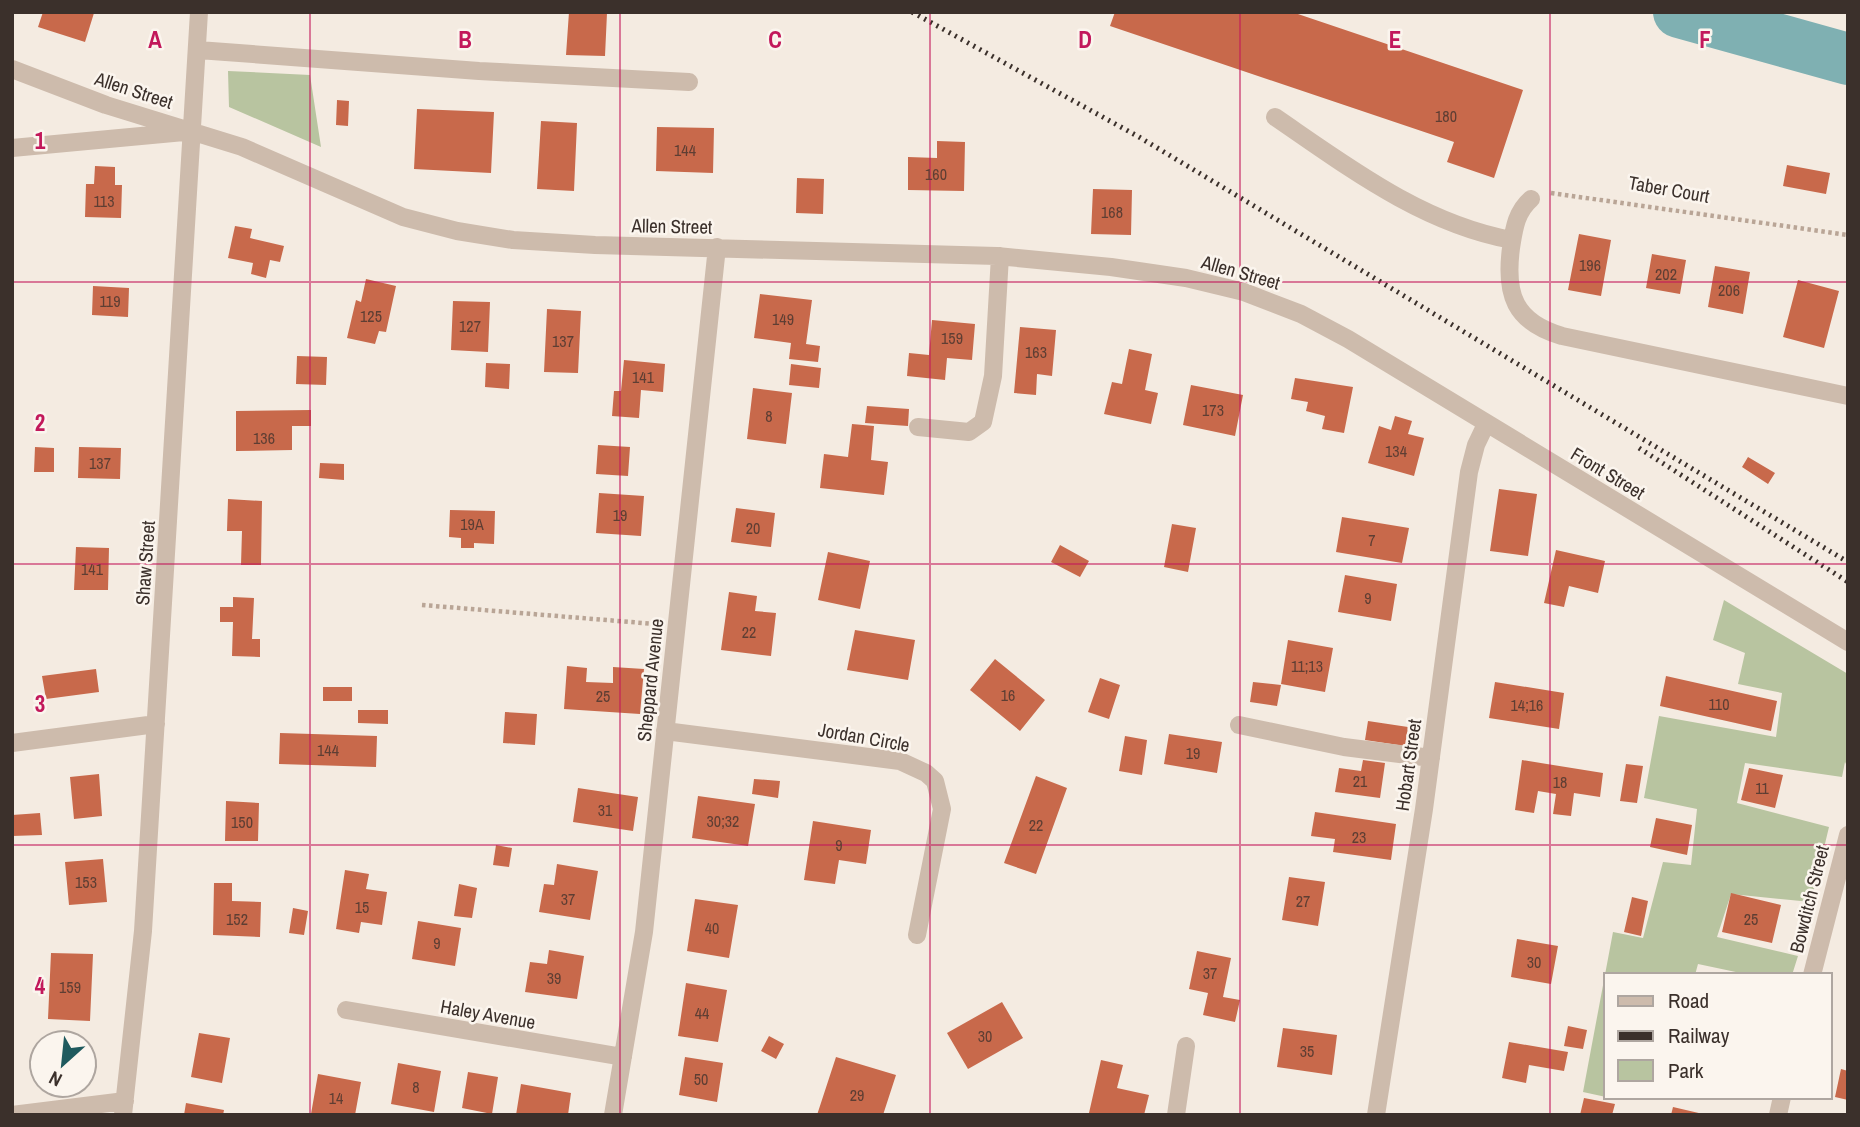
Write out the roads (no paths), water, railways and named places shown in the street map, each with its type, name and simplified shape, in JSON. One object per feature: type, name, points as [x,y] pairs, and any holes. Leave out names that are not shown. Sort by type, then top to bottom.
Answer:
[{"type":"street","name":"Shaw Street","points":[[124,1108],[138,990],[194,131],[199,12]]},
{"type":"street","points":[[198,50],[479,71],[689,82]]},
{"type":"street","name":"Allen Street","points":[[12,69],[106,104],[242,148],[375,207],[431,226],[513,240],[1000,256],[1150,272],[1216,285],[1283,306],[1348,339]]},
{"type":"street","points":[[1275,117],[1389,194],[1476,231],[1513,240]]},
{"type":"street","points":[[12,148],[194,131]]},
{"type":"street","points":[[1531,199],[1519,214],[1513,240],[1509,268],[1511,294],[1525,317],[1548,332],[1848,396]]},
{"type":"street","name":"Sheppard Avenue","points":[[613,1115],[644,932],[717,247]]},
{"type":"street","points":[[918,427],[969,432],[983,422],[993,376],[1000,256]]},
{"type":"street","name":"Front Street","points":[[1348,339],[1848,642]]},
{"type":"street","name":"Hobart Street","points":[[1376,1115],[1430,758],[1469,472],[1476,445],[1486,424]]},
{"type":"street","points":[[12,743],[156,724]]},
{"type":"street","points":[[1239,725],[1344,747],[1430,758]]},
{"type":"street","name":"Jordan Circle","points":[[665,731],[887,758],[926,773],[940,789],[942,809],[917,935]]},
{"type":"street","name":"Bowditch Street","points":[[1813,973],[1848,835]]},
{"type":"street","name":"Haley Avenue","points":[[346,1010],[623,1057]]},
{"type":"street","points":[[1176,1115],[1186,1046]]},
{"type":"street","points":[[12,1115],[124,1108]]},
{"type":"waterway","points":[[1679,12],[1848,59]]},
{"type":"railway","points":[[912,12],[1139,137],[1848,562]]},
{"type":"railway","points":[[1639,448],[1848,582]]}]
